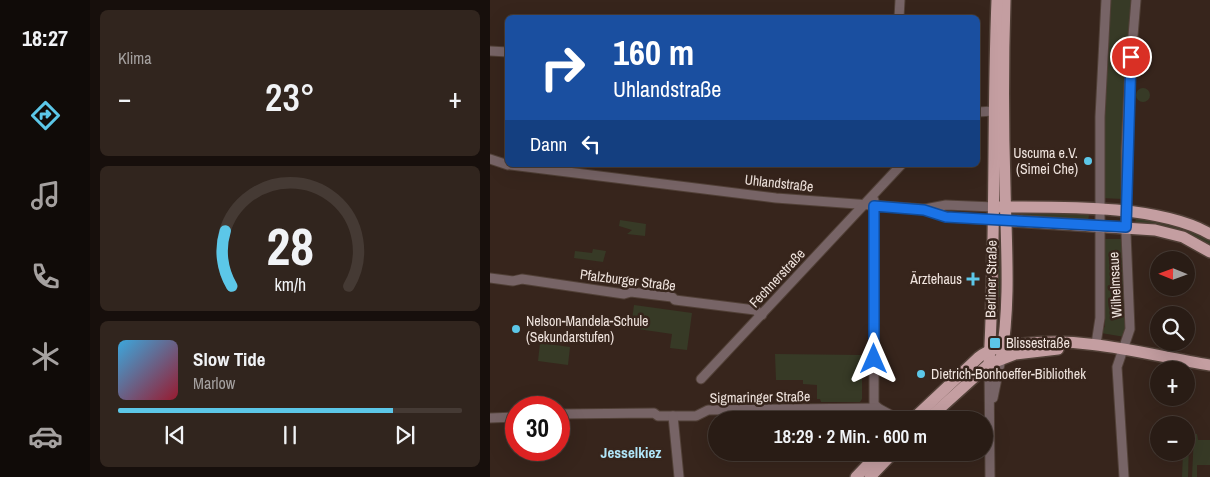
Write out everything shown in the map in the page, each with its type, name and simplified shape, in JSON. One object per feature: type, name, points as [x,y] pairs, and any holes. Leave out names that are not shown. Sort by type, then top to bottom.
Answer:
[{"type":"main road","name":"Berliner Straße","points":[[996,0],[993,111],[1000,207],[1006,221],[1007,299],[1001,358]]},
{"type":"main road","name":"Berliner Straße","points":[[990,364],[993,220],[1000,207],[1005,0]]},
{"type":"main road","name":"Uhlandstraße","points":[[1000,207],[1126,212],[1177,220],[1210,234]]},
{"type":"main road","name":"Uhlandstraße","points":[[993,220],[1155,230],[1183,238],[1210,252]]},
{"type":"main road","points":[[921,411],[976,359],[990,350],[1003,346],[1041,342],[1096,344],[1210,372]]},
{"type":"main road","points":[[937,411],[990,364],[1014,354],[1059,348],[1123,351],[1210,364]]},
{"type":"main road","points":[[856,477],[871,461]]},
{"type":"main road","points":[[870,477],[885,461]]},
{"type":"street","points":[[899,15],[900,0]]},
{"type":"street","name":"Wilhelmsaue","points":[[1096,344],[1100,318],[1098,210],[1100,117],[1106,0]]},
{"type":"street","name":"Wilhelmsaue","points":[[1124,477],[1117,382],[1118,364],[1130,329],[1126,227],[1128,84],[1136,0]]},
{"type":"street","points":[[490,51],[505,52]]},
{"type":"street","points":[[980,112],[993,111]]},
{"type":"street","name":"Uhlandstraße","points":[[490,160],[505,164]]},
{"type":"street","name":"Uhlandstraße","points":[[490,167],[505,165]]},
{"type":"street","name":"Uhlandstraße","points":[[524,167],[776,198],[924,210],[946,217],[993,220]]},
{"type":"street","points":[[884,411],[874,404],[869,205],[874,195],[899,167]]},
{"type":"street","name":"Fechnerstraße","points":[[701,379],[869,205]]},
{"type":"street","name":"Uhlandstraße","points":[[924,210],[946,206],[1000,207]]},
{"type":"street","name":"Pfalzburger Straße","points":[[490,278],[513,281],[522,279],[617,293],[672,297],[675,300],[755,310],[762,315]]},
{"type":"street","name":"Berliner Straße","points":[[991,408],[1001,358]]},
{"type":"street","name":"Berliner Straße","points":[[990,364],[990,477]]},
{"type":"street","name":"Sigmaringer Straße","points":[[570,414],[654,413],[658,416],[696,416],[708,410],[867,410],[878,408]]},
{"type":"street","points":[[673,416],[679,477]]},
{"type":"street","points":[[490,418],[505,417]]},
{"type":"green space","points":[[1110,0],[1132,0],[1124,85],[1123,199],[1101,198]]},
{"type":"green space","points":[[1143,88],[1148,90],[1150,95],[1148,100],[1143,102],[1138,100],[1136,95],[1138,90]]},
{"type":"green space","points":[[1021,212],[1089,215],[1088,221],[1021,218]]},
{"type":"green space","points":[[1136,218],[1180,226],[1210,239],[1210,246],[1180,231],[1135,223]]},
{"type":"green space","points":[[620,220],[646,224],[645,236],[627,234],[632,230],[619,226]]},
{"type":"green space","points":[[998,236],[1002,236],[1002,297],[997,297]]},
{"type":"green space","points":[[1103,239],[1122,239],[1127,312],[1125,337],[1101,333],[1102,328],[1105,327]]},
{"type":"green space","points":[[593,249],[606,251],[603,262],[574,258],[575,251],[592,253]]},
{"type":"green space","points":[[634,305],[692,313],[687,350],[670,348],[672,334],[631,328]]},
{"type":"green space","points":[[540,343],[570,347],[568,365],[538,361]]},
{"type":"green space","points":[[775,354],[862,355],[862,399],[860,402],[821,402],[820,399],[817,399],[817,385],[803,384],[803,380],[776,380]]},
{"type":"green space","points":[[1195,434],[1197,434],[1198,440],[1210,440],[1210,465],[1197,465],[1197,477],[1192,477],[1193,461],[1195,461]]},
{"type":"green space","points":[[1183,461],[1188,461],[1188,477],[1182,477]]},
{"type":"place","name":"Uscuma e.V. (Simei Che)","points":[[1088,161]]},
{"type":"place","name":"Ärztehaus","points":[[973,279]]},
{"type":"place","name":"Nelson-Mandela-Schule (Sekundarstufen)","points":[[516,329]]},
{"type":"place","name":"Blissestraße","points":[[995,343]]},
{"type":"place","name":"Dietrich-Bonhoeffer-Bibliothek","points":[[921,374]]},
{"type":"district","name":"Jesselkiez","points":[[631,452]]},
{"type":"route","points":[[874,359],[874,206],[924,210],[946,217],[1126,227],[1128,84],[1131,57]]}]
